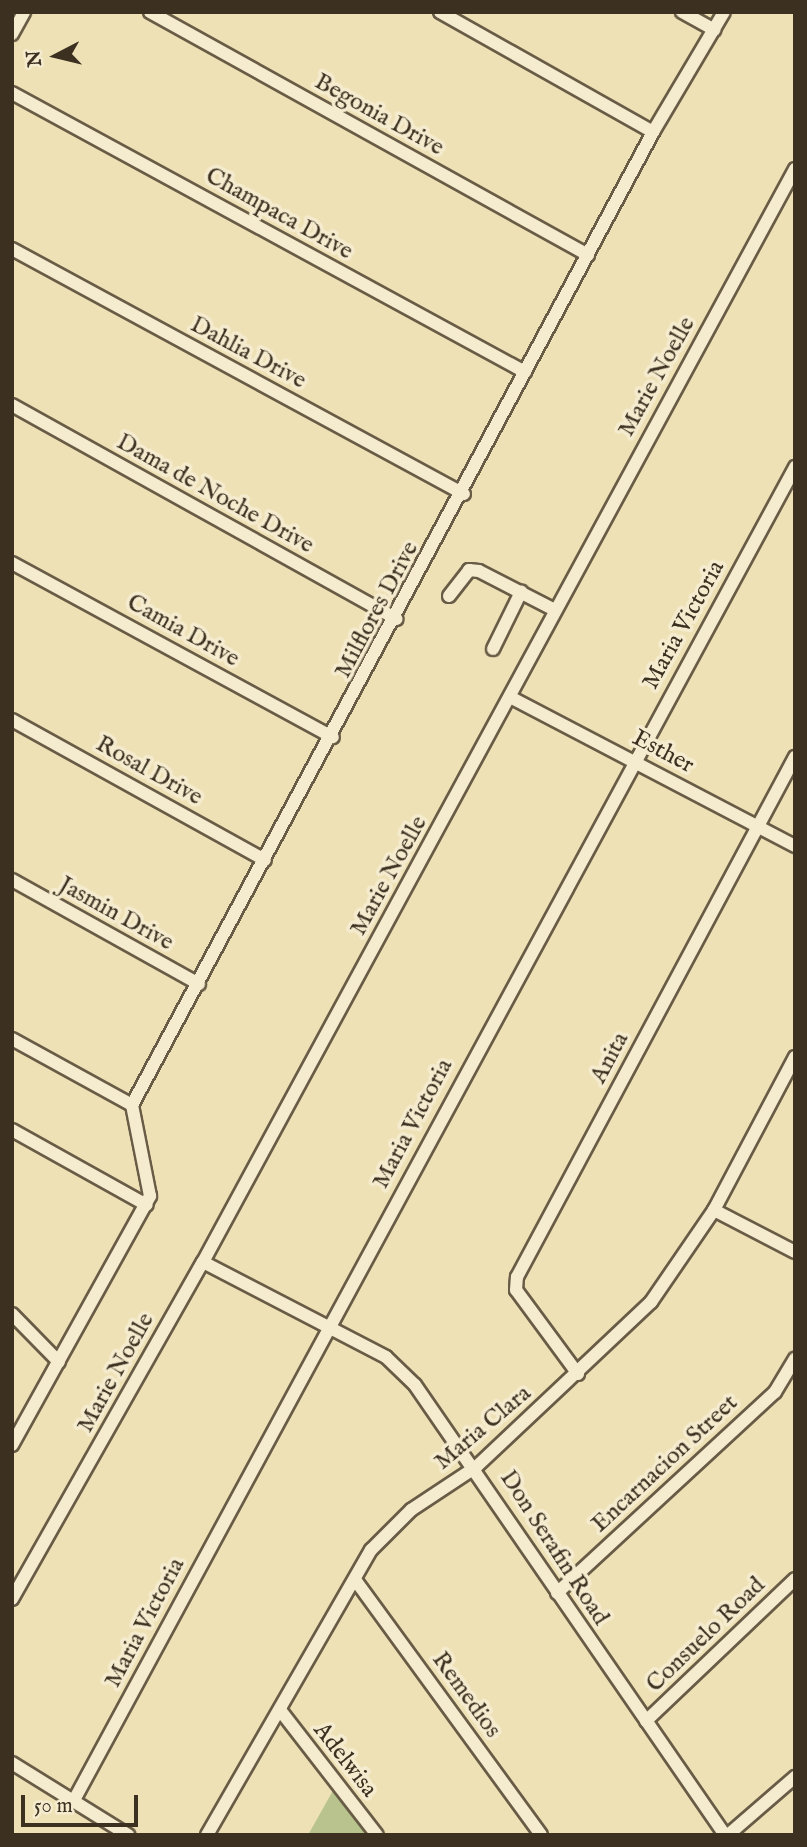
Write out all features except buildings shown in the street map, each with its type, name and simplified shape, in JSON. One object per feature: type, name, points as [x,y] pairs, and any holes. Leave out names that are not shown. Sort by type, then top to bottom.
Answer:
[{"type":"street","points":[[12,34],[24,12]]},
{"type":"street","name":"Begonia Drive","points":[[150,12],[588,255]]},
{"type":"street","points":[[440,12],[653,132]]},
{"type":"street","points":[[682,12],[714,30]]},
{"type":"street","name":"Milflores Drive","points":[[132,1105],[464,494],[525,372],[653,132],[724,12]]},
{"type":"street","name":"Champaca Drive","points":[[12,93],[525,372]]},
{"type":"street","name":"Marie Noelle","points":[[12,1600],[203,1262],[793,176]]},
{"type":"street","name":"Dahlia Drive","points":[[12,249],[464,494]]},
{"type":"street","name":"Dama de Noche Drive","points":[[12,405],[397,619]]},
{"type":"street","name":"Maria Victoria","points":[[73,1802],[633,760],[795,467]]},
{"type":"street","name":"Camia Drive","points":[[12,563],[333,737]]},
{"type":"street","points":[[449,596],[469,570],[555,610]]},
{"type":"street","points":[[493,649],[521,592]]},
{"type":"street","name":"Esther","points":[[510,697],[795,846]]},
{"type":"street","name":"Rosal Drive","points":[[12,720],[265,860]]},
{"type":"street","name":"Anita","points":[[578,1374],[516,1290],[517,1277],[795,757]]},
{"type":"street","name":"Jasmin Drive","points":[[12,880],[199,984]]},
{"type":"street","points":[[12,1039],[132,1105],[151,1177],[147,1205],[12,1445]]},
{"type":"street","name":"Maria Clara","points":[[207,1835],[387,1530],[476,1467],[578,1374],[659,1292],[714,1210],[795,1057]]},
{"type":"street","points":[[12,1130],[147,1205]]},
{"type":"street","points":[[714,1210],[795,1252]]},
{"type":"street","name":"Don Serafin Road","points":[[203,1262],[386,1357],[415,1385],[476,1467],[556,1593],[727,1835]]},
{"type":"street","points":[[12,1314],[59,1362]]},
{"type":"street","name":"Encarnacion Street","points":[[556,1593],[775,1392],[795,1359]]},
{"type":"street","name":"Consuelo Road","points":[[646,1721],[795,1579]]},
{"type":"street","name":"Remedios","points":[[356,1581],[541,1835]]},
{"type":"street","name":"Adelwisa","points":[[281,1710],[377,1835]]},
{"type":"street","points":[[12,1762],[128,1835]]},
{"type":"street","points":[[727,1835],[795,1777]]},
{"type":"green space","points":[[335,1787],[372,1835],[308,1835]]}]
